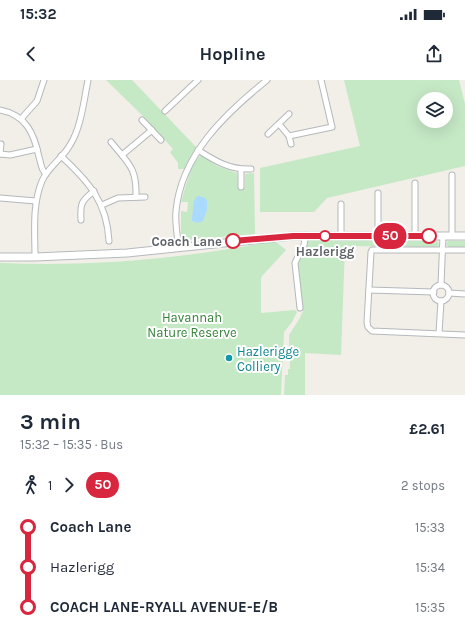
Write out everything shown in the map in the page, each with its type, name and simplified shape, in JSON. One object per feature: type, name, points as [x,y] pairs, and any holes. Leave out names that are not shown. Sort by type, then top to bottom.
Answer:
[{"type":"street","points":[[21,119],[37,100],[44,80]]},
{"type":"street","points":[[35,257],[36,201],[42,180],[70,147],[75,136],[88,80]]},
{"type":"street","points":[[165,111],[198,80]]},
{"type":"street","points":[[179,248],[176,212],[178,196],[183,181],[198,150],[214,129],[267,80]]},
{"type":"street","points":[[289,136],[332,127],[321,80]]},
{"type":"street","points":[[0,110],[7,111],[21,119],[28,126],[38,149],[42,169],[46,174]]},
{"type":"street","points":[[268,134],[289,114]]},
{"type":"street","points":[[142,120],[161,140]]},
{"type":"street","points":[[279,124],[289,136],[291,144]]},
{"type":"street","points":[[122,155],[152,130]]},
{"type":"street","points":[[111,142],[130,164],[136,183],[136,197]]},
{"type":"street","points":[[1,144],[0,154],[10,155],[38,149]]},
{"type":"street","points":[[198,150],[226,166],[241,169],[251,168]]},
{"type":"street","points":[[62,156],[88,182],[102,205],[107,221],[109,241]]},
{"type":"street","points":[[241,169],[241,187]]},
{"type":"street","points":[[452,175],[452,236]]},
{"type":"street","points":[[415,183],[415,236]]},
{"type":"street","points":[[81,220],[80,207],[84,200],[94,191]]},
{"type":"street","points":[[378,193],[378,236]]},
{"type":"street","points":[[102,205],[118,198],[145,196]]},
{"type":"street","points":[[0,198],[36,201]]},
{"type":"street","points":[[341,204],[341,236]]},
{"type":"street","points":[[300,308],[295,262],[303,250],[304,235]]},
{"type":"street","points":[[0,257],[127,253],[269,237],[304,235],[465,236]]},
{"type":"street","points":[[441,285],[443,236]]},
{"type":"street","points":[[465,250],[374,249],[371,252],[368,322],[368,327],[372,331],[465,334]]},
{"type":"street","points":[[440,301],[436,299],[434,292],[437,286],[441,285]]},
{"type":"street","points":[[441,285],[448,289],[449,293]]},
{"type":"street","points":[[369,290],[434,292]]},
{"type":"street","points":[[449,293],[465,294]]},
{"type":"street","points":[[440,301],[445,300],[449,293]]},
{"type":"street","points":[[439,333],[440,301]]},
{"type":"green space","points":[[106,80],[132,80],[196,147],[184,169],[178,169],[178,163],[170,152],[173,149],[145,118]]},
{"type":"green space","points":[[344,80],[459,80],[465,104],[465,166],[327,198],[314,212],[260,212],[260,168],[360,146]]},
{"type":"green space","points":[[201,155],[217,166],[237,173],[238,187],[245,187],[245,174],[254,173],[255,234],[186,240],[181,236],[181,211],[187,212],[188,202],[181,202],[191,170]]},
{"type":"green space","points":[[308,239],[437,241],[439,244],[438,247],[345,246],[341,355],[305,353],[305,395],[284,395],[285,375],[288,375],[288,369],[290,369],[289,335],[303,311],[298,261],[304,252]]},
{"type":"green space","points":[[448,241],[465,241],[465,247],[449,247],[446,244]]},
{"type":"green space","name":"Havannah Nature Reserve","points":[[276,242],[286,250],[262,276],[261,313],[295,310],[297,312],[292,322],[284,332],[281,395],[0,395],[0,263],[101,263],[202,253]]},
{"type":"water","points":[[199,196],[205,198],[207,201],[207,210],[203,221],[197,223],[192,221],[192,218],[194,201],[196,197]]},
{"type":"bus line","name":"50","points":[[233,241],[304,235],[429,236]]},
{"type":"place","name":"Hazlerigg","points":[[325,236]]},
{"type":"place","name":"Coach Lane","points":[[233,241]]},
{"type":"place","name":"Hazlerigge Colliery","points":[[229,358]]}]
